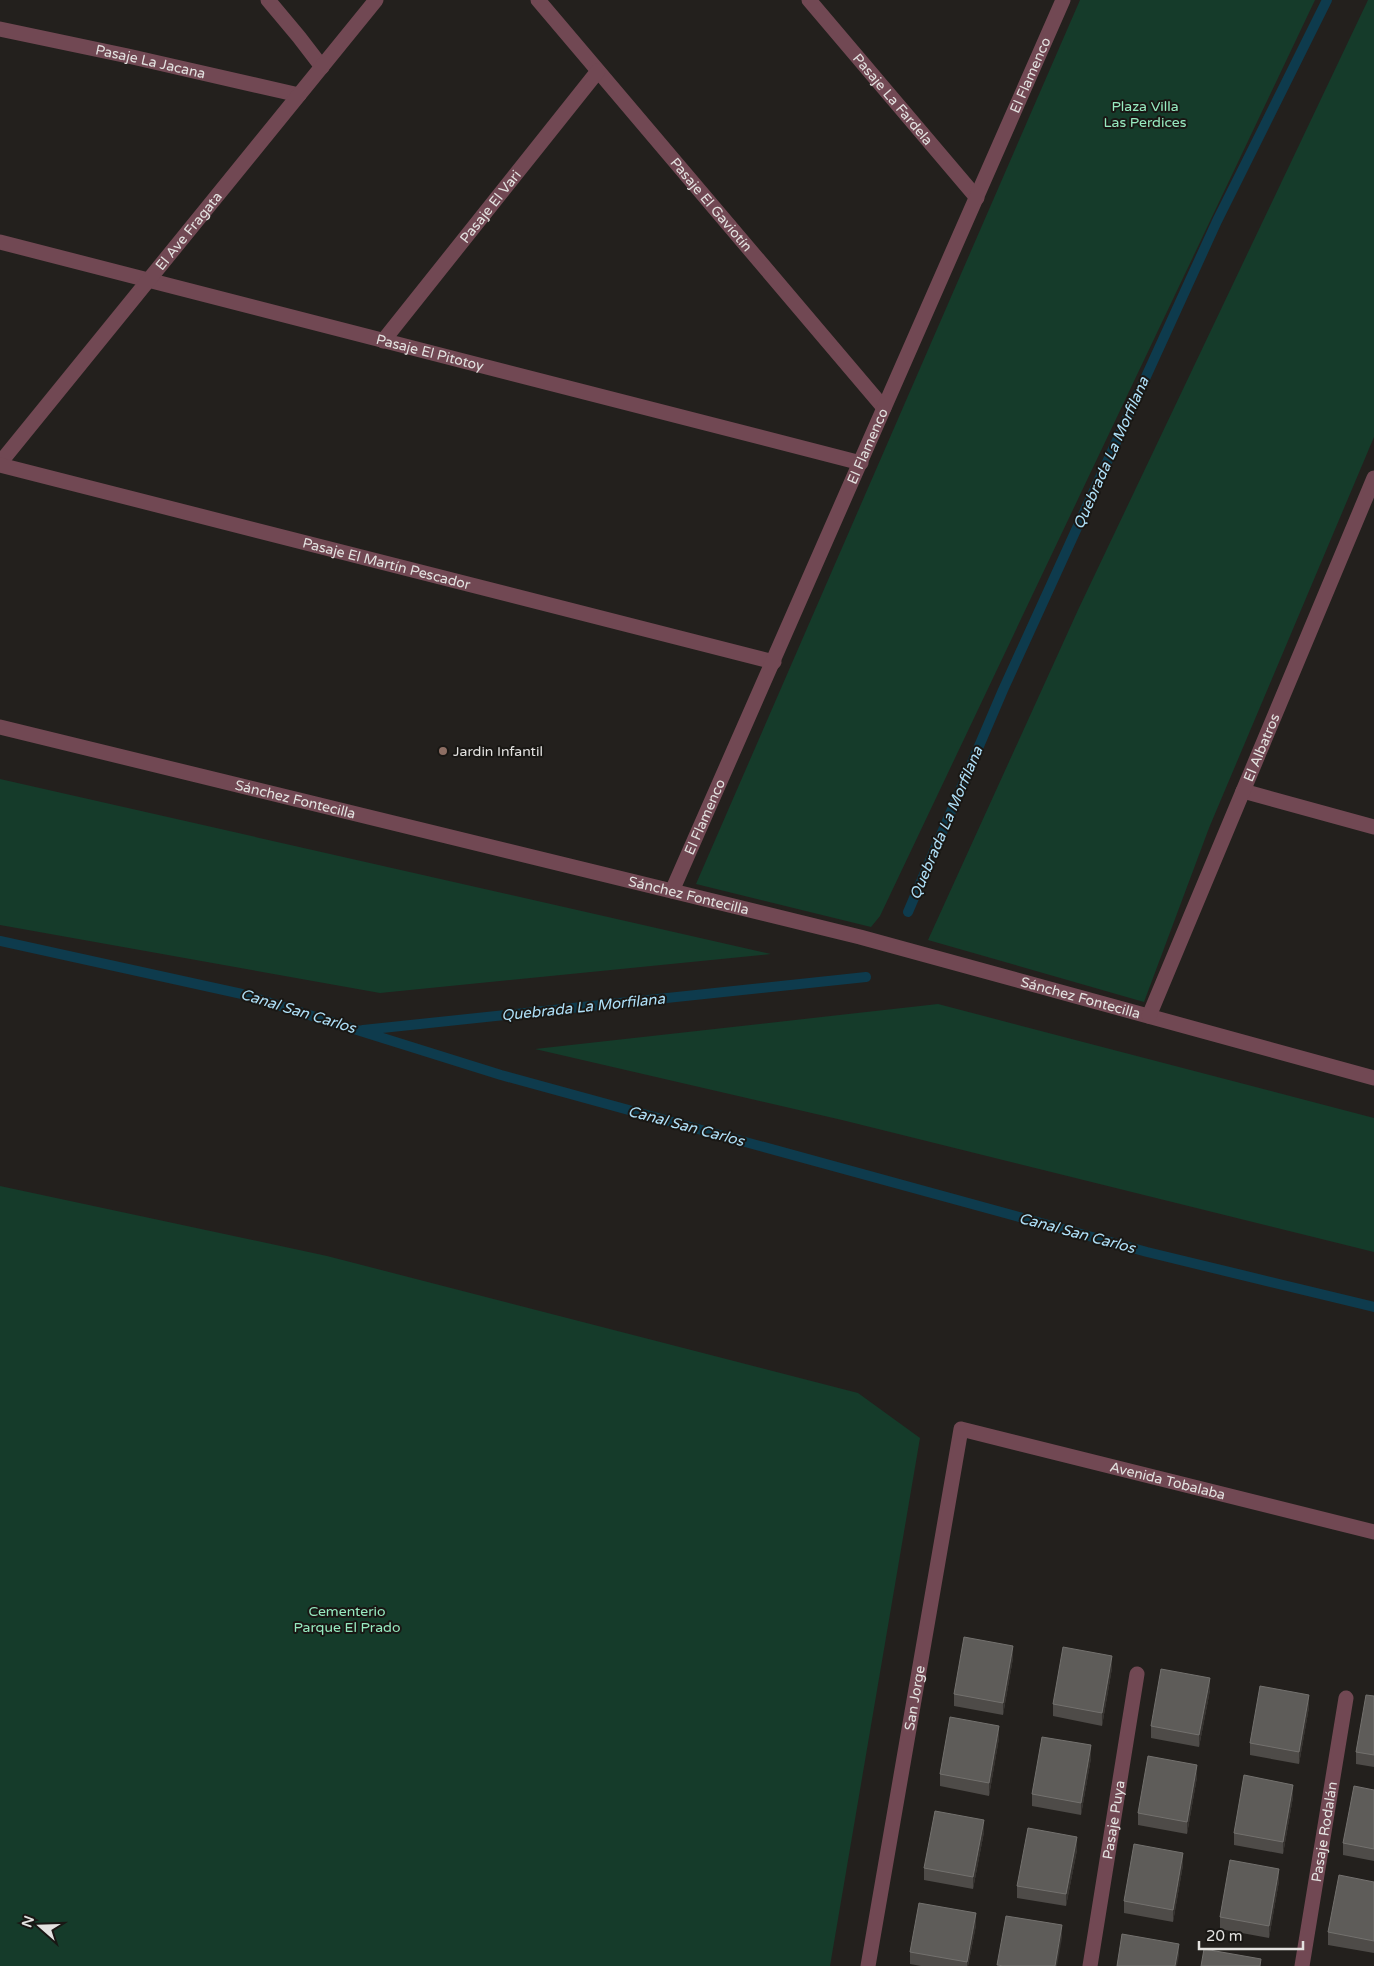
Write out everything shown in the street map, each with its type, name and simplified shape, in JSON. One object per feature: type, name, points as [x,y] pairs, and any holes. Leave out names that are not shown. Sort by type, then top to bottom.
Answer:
[{"type":"street","points":[[268,0],[322,67]]},
{"type":"street","name":"El Ave Fragata","points":[[0,464],[376,0]]},
{"type":"street","name":"Pasaje El Gaviotín","points":[[538,0],[884,408]]},
{"type":"street","name":"Pasaje La Fardela","points":[[809,0],[977,198]]},
{"type":"street","name":"El Flamenco","points":[[672,891],[1063,0]]},
{"type":"street","name":"Pasaje La Jacana","points":[[0,29],[299,95]]},
{"type":"street","name":"Pasaje El Vari","points":[[383,341],[598,71]]},
{"type":"street","name":"Pasaje El Pitotoy","points":[[0,242],[861,463]]},
{"type":"street","name":"Pasaje El Martín Pescador","points":[[0,464],[774,662]]},
{"type":"street","name":"El Albatros","points":[[1149,1016],[1374,478]]},
{"type":"street","name":"Sánchez Fontecilla","points":[[0,728],[860,937],[1374,1078]]},
{"type":"street","points":[[1243,791],[1374,827]]},
{"type":"street","name":"Avenida Tobalaba","points":[[961,1429],[1374,1532]]},
{"type":"street","name":"San Jorge","points":[[868,1966],[961,1429]]},
{"type":"street","name":"Pasaje Puya","points":[[1090,1966],[1137,1674]]},
{"type":"street","name":"Pasaje Rodalán","points":[[1302,1966],[1346,1698]]},
{"type":"green space","name":"Plaza Villa Las Perdices","points":[[1080,0],[1315,0],[880,916],[871,927],[696,884]]},
{"type":"green space","points":[[1368,0],[1374,0],[1374,437],[1209,828],[1144,1002],[928,940],[1078,610]]},
{"type":"green space","points":[[0,779],[771,954],[380,993],[0,925]]},
{"type":"green space","points":[[938,1004],[1374,1118],[1374,1252],[842,1120],[535,1049]]},
{"type":"green space","name":"Cementerio Parque El Prado","points":[[0,1186],[327,1256],[858,1393],[920,1438],[830,1966],[0,1966]]},
{"type":"building","points":[[964,1637],[1013,1646],[1003,1703],[954,1694]]},
{"type":"building","points":[[1063,1647],[1112,1656],[1102,1713],[1053,1704]]},
{"type":"building","points":[[1161,1669],[1210,1678],[1199,1735],[1151,1726]]},
{"type":"building","points":[[1260,1686],[1309,1695],[1299,1752],[1250,1743]]},
{"type":"building","points":[[1366,1695],[1374,1696],[1374,1755],[1356,1752]]},
{"type":"building","points":[[950,1717],[999,1726],[989,1783],[940,1774]]},
{"type":"building","points":[[1042,1737],[1091,1745],[1081,1803],[1032,1794]]},
{"type":"building","points":[[1148,1756],[1197,1765],[1187,1822],[1138,1813]]},
{"type":"building","points":[[1244,1775],[1293,1785],[1283,1842],[1234,1833]]},
{"type":"building","points":[[1354,1786],[1374,1790],[1374,1849],[1343,1843]]},
{"type":"building","points":[[935,1811],[984,1820],[973,1877],[924,1868]]},
{"type":"building","points":[[1028,1828],[1077,1837],[1066,1894],[1017,1886]]},
{"type":"building","points":[[1134,1844],[1183,1853],[1173,1910],[1124,1901]]},
{"type":"building","points":[[1230,1860],[1279,1869],[1269,1926],[1220,1917]]},
{"type":"building","points":[[1339,1875],[1374,1882],[1374,1941],[1328,1932]]},
{"type":"building","points":[[919,1903],[976,1913],[967,1962],[910,1952]]},
{"type":"building","points":[[1006,1916],[1062,1925],[1055,1966],[997,1965]]},
{"type":"building","points":[[1122,1934],[1179,1944],[1175,1966],[1117,1966]]},
{"type":"building","points":[[1204,1949],[1261,1959],[1260,1966],[1201,1966]]},
{"type":"waterway","name":"Quebrada La Morfilana","points":[[908,912],[1003,690],[1217,221],[1327,0]]},
{"type":"waterway","name":"Canal San Carlos","points":[[0,941],[242,994],[501,1075],[1147,1252],[1374,1307]]},
{"type":"waterway","name":"Quebrada La Morfilana","points":[[363,1030],[866,977]]},
{"type":"place","name":"Jardin Infantil","points":[[443,751]]}]
